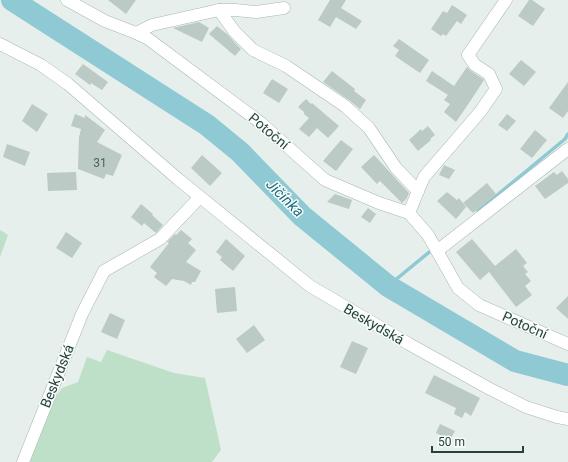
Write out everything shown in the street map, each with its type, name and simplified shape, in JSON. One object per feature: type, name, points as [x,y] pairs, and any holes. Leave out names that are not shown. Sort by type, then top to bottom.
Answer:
[{"type":"street","name":"Potoční","points":[[67,0],[105,21],[147,38],[261,123],[325,180],[379,203],[409,213],[428,235],[458,288],[479,305],[568,344]]},
{"type":"street","points":[[409,213],[424,177],[480,112],[496,89],[489,74],[475,65],[468,55],[506,0]]},
{"type":"street","points":[[136,33],[152,25],[219,10],[256,12],[284,8]]},
{"type":"street","points":[[219,10],[234,31],[253,50],[286,66],[345,106],[369,128],[396,168],[418,191]]},
{"type":"street","name":"Beskydská","points":[[0,44],[41,65],[68,84],[200,197],[310,286],[490,390],[526,407],[568,419]]},
{"type":"street","points":[[437,251],[568,149]]},
{"type":"street","name":"Beskydská","points":[[23,462],[82,314],[104,271],[160,238],[200,197]]},
{"type":"green space","points":[[0,230],[8,235],[0,257]]},
{"type":"green space","points":[[107,350],[174,373],[205,378],[221,450],[212,462],[29,462],[43,417],[62,388],[78,382],[87,357],[101,362]]},
{"type":"building","points":[[108,0],[136,0],[126,14]]},
{"type":"building","points":[[330,0],[346,0],[341,8],[362,21],[356,29],[336,17],[330,27],[318,20]]},
{"type":"building","points":[[529,0],[532,0],[545,9],[533,26],[518,16]]},
{"type":"building","points":[[452,5],[467,15],[461,24],[457,21],[446,36],[443,34],[441,36],[431,29],[443,11],[447,13]]},
{"type":"building","points":[[199,22],[209,28],[202,42],[173,28]]},
{"type":"building","points":[[217,26],[241,49],[235,56],[209,34]]},
{"type":"building","points":[[399,39],[429,60],[420,73],[395,56],[399,50],[393,46]]},
{"type":"building","points":[[521,60],[536,72],[524,86],[509,74]]},
{"type":"building","points":[[83,64],[108,82],[102,90],[91,83],[90,85],[75,74]]},
{"type":"building","points":[[467,67],[484,80],[456,122],[444,112],[450,104],[444,100],[448,95],[426,81],[432,71],[454,86]]},
{"type":"building","points":[[332,71],[355,89],[354,91],[366,100],[360,109],[323,82]]},
{"type":"building","points":[[272,79],[288,89],[279,103],[263,93]]},
{"type":"building","points":[[568,82],[568,111],[563,118],[549,108]]},
{"type":"building","points":[[306,99],[339,126],[328,138],[317,128],[309,137],[299,129],[309,118],[298,107]]},
{"type":"building","points":[[32,104],[48,114],[37,132],[22,121]]},
{"type":"building","points":[[75,114],[85,118],[85,115],[105,130],[97,142],[122,155],[113,176],[106,174],[104,179],[78,169],[79,137],[81,129],[71,126]]},
{"type":"building","points":[[507,114],[516,121],[507,131],[498,125]]},
{"type":"building","points":[[428,126],[435,135],[418,151],[409,140],[421,129],[422,131]]},
{"type":"building","points":[[535,130],[547,140],[532,158],[520,149]]},
{"type":"building","points":[[341,140],[353,149],[336,171],[323,161]]},
{"type":"building","points":[[7,144],[30,152],[25,166],[3,157]]},
{"type":"building","points":[[202,155],[222,173],[210,186],[191,168]]},
{"type":"building","points":[[374,155],[409,193],[407,198],[402,203],[380,181],[377,184],[361,167]]},
{"type":"building","points":[[444,165],[455,170],[449,179],[439,175]]},
{"type":"building","points":[[562,171],[568,179],[568,183],[545,199],[535,186],[554,172],[557,175]]},
{"type":"building","points":[[76,172],[77,190],[48,191],[47,173]]},
{"type":"building","points":[[487,183],[496,194],[473,213],[463,203]]},
{"type":"building","points":[[447,192],[457,200],[459,198],[466,207],[456,219],[437,201]]},
{"type":"building","points":[[335,194],[352,200],[349,209],[327,202]]},
{"type":"building","points":[[141,204],[163,225],[156,233],[144,223],[142,226],[131,217]]},
{"type":"building","points":[[368,208],[376,214],[370,223],[361,217]]},
{"type":"building","points":[[181,230],[192,239],[188,243],[196,250],[186,262],[201,271],[195,282],[192,282],[191,285],[184,281],[172,279],[166,286],[154,277],[157,273],[150,267],[169,243],[167,242]]},
{"type":"building","points":[[66,232],[82,243],[72,258],[56,248]]},
{"type":"building","points":[[226,239],[245,256],[233,271],[220,260],[222,257],[216,252]]},
{"type":"building","points":[[472,239],[495,266],[516,249],[527,263],[523,266],[528,272],[525,274],[531,281],[525,286],[532,295],[516,307],[489,272],[480,280],[456,252]]},
{"type":"building","points":[[235,287],[237,311],[217,313],[215,289]]},
{"type":"building","points":[[568,296],[568,319],[556,308]]},
{"type":"building","points":[[110,313],[125,320],[117,339],[101,332]]},
{"type":"building","points":[[254,325],[265,340],[247,353],[236,339]]},
{"type":"building","points":[[352,341],[368,348],[356,374],[340,367]]},
{"type":"building","points":[[434,375],[480,398],[471,416],[465,412],[462,418],[454,414],[456,408],[425,393]]},
{"type":"building","points":[[440,424],[455,431],[450,440],[436,433]]},
{"type":"waterway","name":"Jičínka","points":[[12,0],[207,125],[240,152],[302,216],[388,286],[515,361],[568,375]]},
{"type":"waterway","points":[[478,211],[565,139],[568,134]]},
{"type":"waterway","points":[[388,286],[433,249]]}]
